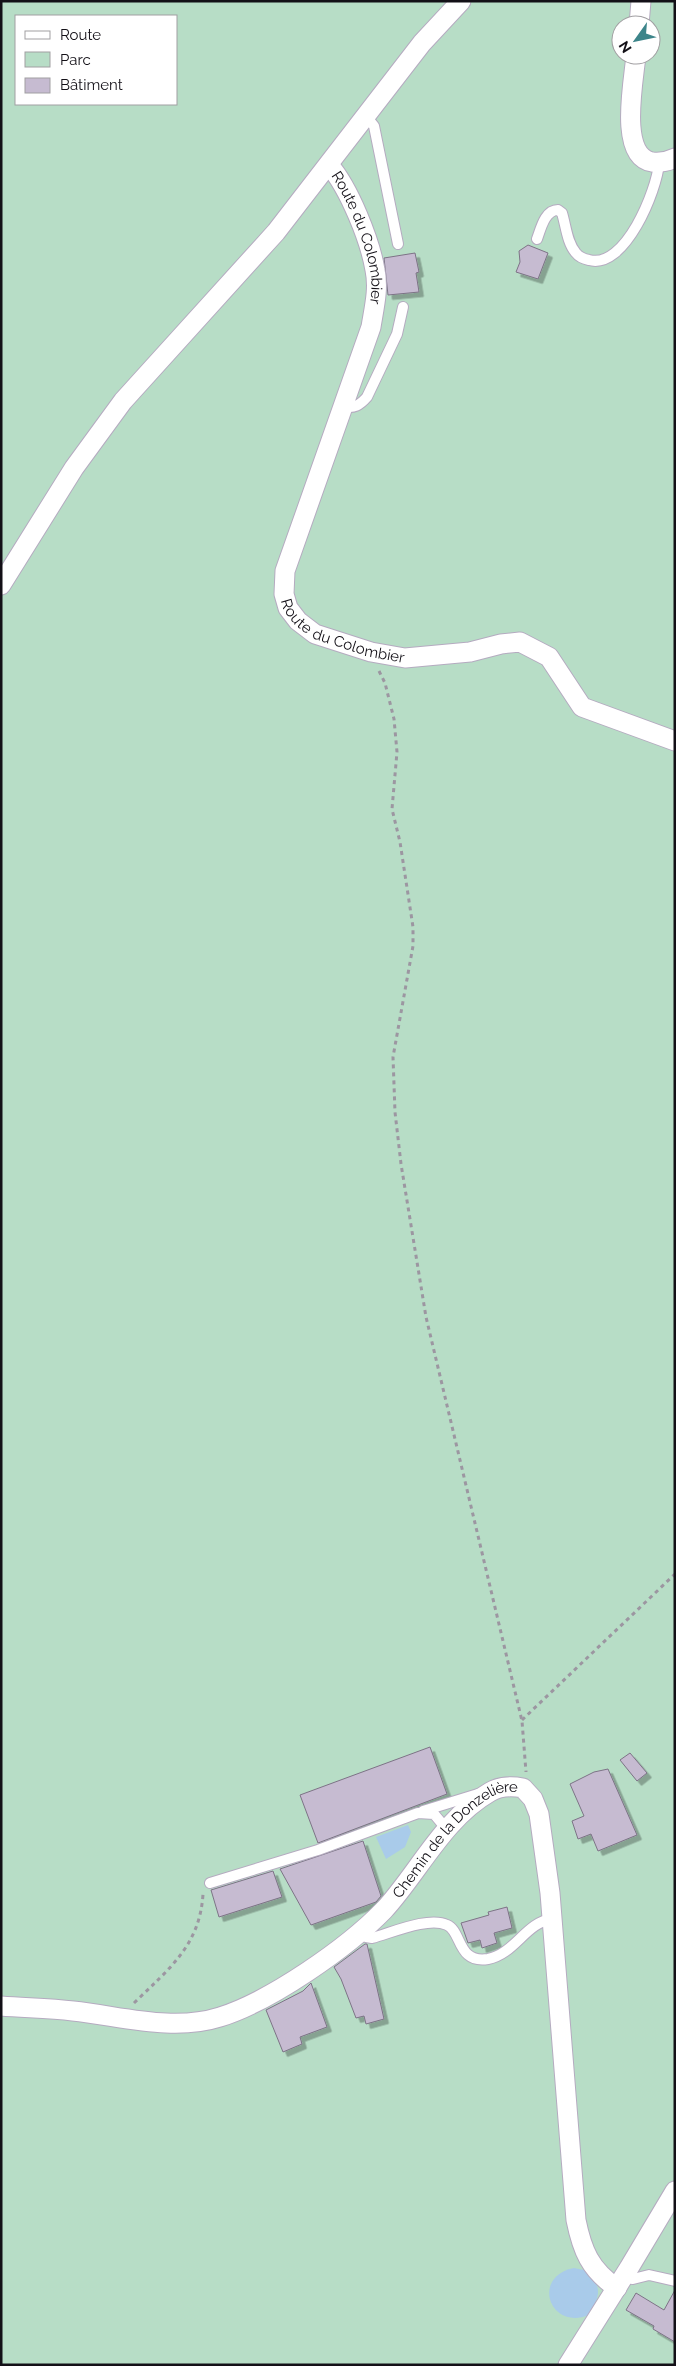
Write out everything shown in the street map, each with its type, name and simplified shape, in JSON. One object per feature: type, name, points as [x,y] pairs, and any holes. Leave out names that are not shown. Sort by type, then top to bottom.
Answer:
[{"type":"street","name":"Route du Colombier","points":[[1,585],[74,468],[123,401],[276,232],[422,43],[460,1]]},
{"type":"street","points":[[639,15],[641,1]]},
{"type":"street","points":[[635,65],[630,117],[632,142],[639,155],[647,161],[669,162]]},
{"type":"street","name":"Route du Colombier","points":[[329,165],[338,175],[348,193],[368,243],[375,270],[376,294],[371,327],[286,571],[284,594],[288,608],[298,622],[315,634],[371,652],[405,658],[470,652],[501,644],[520,642],[549,657],[582,707],[675,741]]},
{"type":"street","name":"Chemin de la Donzelière","points":[[1,2006],[190,2023],[220,2017],[292,1983],[360,1932],[384,1909],[445,1832],[474,1803],[491,1791],[509,1786],[523,1788],[534,1799],[539,1814],[552,1919],[576,2220],[581,2244],[590,2262],[604,2279],[620,2282]]},
{"type":"street","points":[[568,2365],[675,2191]]},
{"type":"lane","points":[[366,116],[374,126],[398,244]]},
{"type":"lane","points":[[538,239],[548,214],[558,210],[562,213],[571,245],[577,254],[595,262],[605,260],[617,251],[636,227],[654,185],[669,162]]},
{"type":"lane","points":[[343,406],[354,407],[361,404],[367,397],[397,334],[404,307]]},
{"type":"lane","points":[[210,1883],[318,1850],[440,1804],[491,1791]]},
{"type":"lane","points":[[418,1813],[434,1814],[444,1826],[445,1832]]},
{"type":"lane","points":[[360,1932],[366,1937],[372,1938],[417,1925],[437,1922],[448,1925],[453,1930],[463,1951],[472,1957],[487,1959],[516,1943],[539,1922],[552,1919]]},
{"type":"lane","points":[[620,2282],[649,2275],[675,2281]]},
{"type":"path","points":[[371,652],[385,683],[394,719],[397,752],[392,809],[400,842],[413,927],[413,946],[393,1057],[395,1112],[401,1164],[426,1317],[522,1721],[526,1774],[523,1788]]},
{"type":"path","points":[[522,1721],[675,1574]]},
{"type":"path","points":[[128,2018],[134,2003],[178,1957],[193,1936],[201,1917],[204,1890],[210,1883]]},
{"type":"green space","points":[[1,1],[675,1],[675,2365],[1,2365]]},
{"type":"water","points":[[408,1825],[411,1832],[405,1847],[386,1859],[376,1837]]},
{"type":"water","points":[[574,2268],[589,2271],[598,2288],[597,2297],[589,2315],[575,2318],[564,2316],[555,2309],[550,2300],[549,2291],[553,2281],[561,2273]]},
{"type":"building","points":[[528,245],[548,253],[538,279],[516,272],[520,262],[519,251]]},
{"type":"building","points":[[415,253],[419,272],[416,273],[419,292],[388,295],[384,258]]},
{"type":"building","points":[[430,1747],[447,1794],[318,1843],[300,1795]]},
{"type":"building","points":[[630,1753],[647,1773],[637,1781],[620,1760]]},
{"type":"building","points":[[608,1769],[637,1835],[598,1851],[591,1834],[578,1839],[572,1821],[584,1816],[570,1784],[594,1772]]},
{"type":"building","points":[[363,1841],[381,1896],[376,1902],[311,1925],[280,1869]]},
{"type":"building","points":[[273,1871],[282,1897],[219,1917],[211,1890]]},
{"type":"building","points":[[507,1907],[512,1928],[494,1933],[497,1943],[482,1948],[480,1940],[468,1943],[461,1923],[489,1915],[488,1912]]},
{"type":"building","points":[[367,1944],[384,2019],[366,2024],[364,2016],[356,2018],[341,1979],[334,1967]]},
{"type":"building","points":[[311,1983],[327,2027],[300,2037],[302,2044],[283,2052],[266,2010],[303,1991]]},
{"type":"building","points":[[675,2290],[675,2342],[653,2329],[654,2326],[626,2310],[636,2293],[664,2310]]}]
